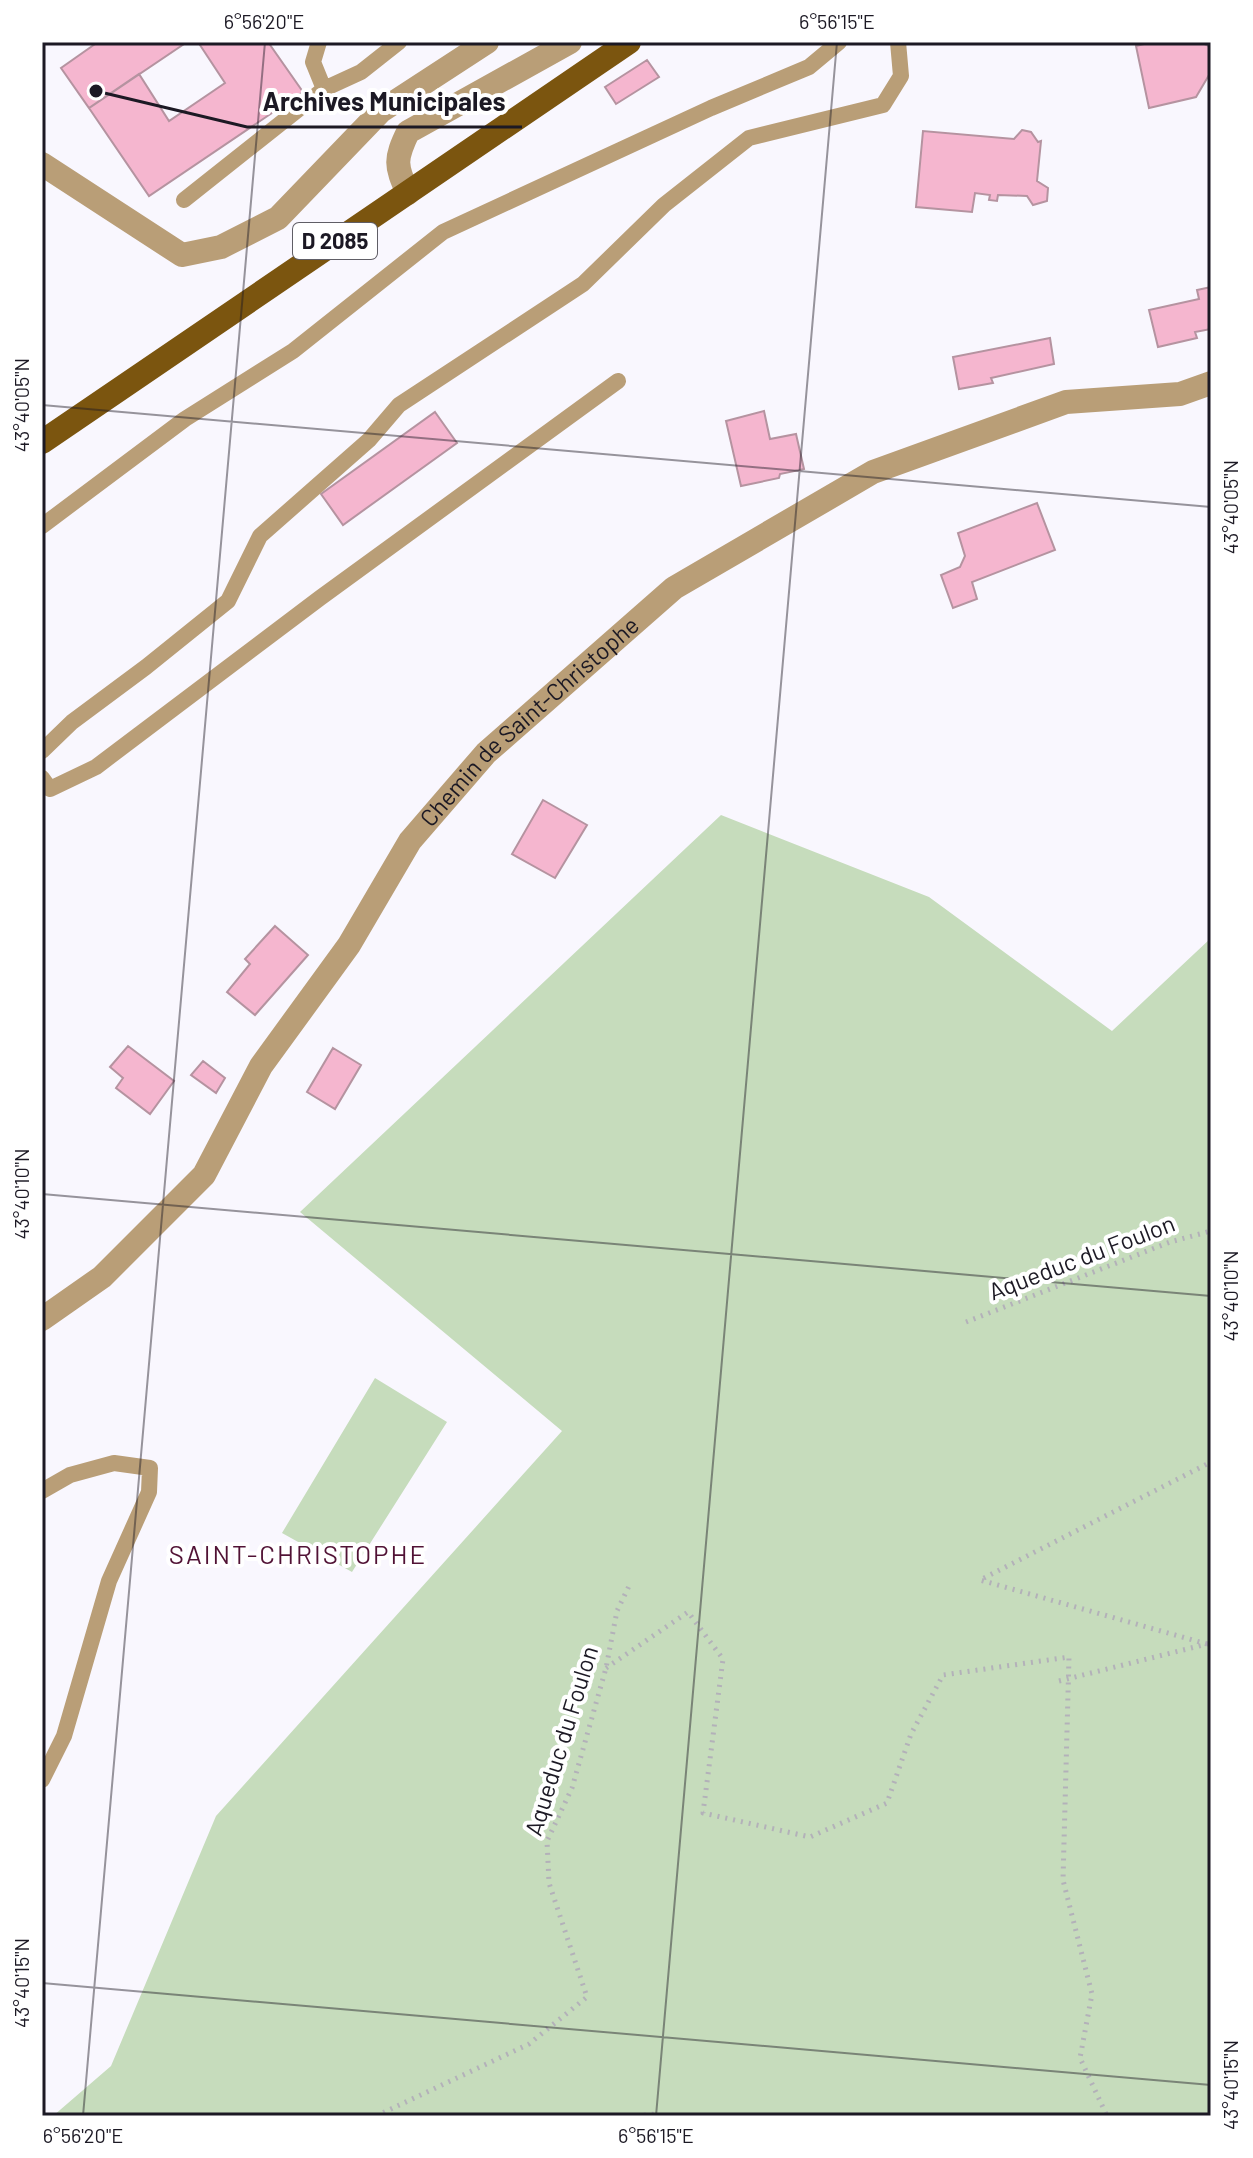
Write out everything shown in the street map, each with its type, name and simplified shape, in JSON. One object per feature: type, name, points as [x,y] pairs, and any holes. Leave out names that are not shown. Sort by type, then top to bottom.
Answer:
[{"type":"main road","name":"D 2085","points":[[42,442],[629,42]]},
{"type":"street","points":[[42,164],[182,255],[221,247],[278,218],[381,111],[487,42]]},
{"type":"street","points":[[408,193],[397,170],[397,154],[408,132],[570,42]]},
{"type":"street","name":"Chemin de Saint-Christophe","points":[[42,1319],[102,1277],[204,1175],[261,1066],[349,945],[410,841],[477,764],[674,588],[873,472],[1066,402],[1180,394],[1211,383]]},
{"type":"lane","points":[[319,42],[313,62],[324,89]]},
{"type":"lane","points":[[184,200],[324,89],[361,72],[399,42]]},
{"type":"lane","points":[[42,526],[185,419],[293,351],[443,232],[711,108],[809,67],[839,42]]},
{"type":"lane","points":[[42,751],[72,722],[228,601],[260,536],[369,440],[399,405],[583,284],[664,205],[749,138],[883,105],[901,76],[898,42]]},
{"type":"lane","points":[[42,778],[50,789],[96,767],[320,598],[618,381]]},
{"type":"lane","points":[[42,1491],[70,1475],[114,1463],[150,1468],[149,1492],[109,1581],[64,1736],[42,1780]]},
{"type":"path","name":"Aqueduc du Foulon","points":[[966,1322],[1170,1242],[1211,1231]]},
{"type":"path","points":[[1209,1644],[980,1580],[1211,1462]]},
{"type":"path","name":"Aqueduc du Foulon","points":[[376,2116],[529,2044],[587,1997],[549,1883],[547,1841],[572,1788],[606,1668],[617,1611],[630,1584]]},
{"type":"path","points":[[606,1668],[688,1612],[723,1659],[703,1813],[810,1837],[887,1803],[911,1734],[943,1675],[1069,1657],[1063,1880],[1092,1994],[1080,2058],[1107,2116]]},
{"type":"path","points":[[1059,1681],[1209,1644]]},
{"type":"path","points":[[636,2116],[661,2116]]},
{"type":"green space","points":[[721,815],[929,897],[1112,1031],[1211,938],[1211,2116],[53,2116],[111,2066],[216,1816],[562,1431],[300,1212]]},
{"type":"green space","points":[[375,1378],[447,1422],[352,1572],[282,1533]]},
{"type":"building","points":[[98,42],[187,42],[89,108],[61,68]]},
{"type":"building","points":[[198,42],[268,42],[303,92],[149,196],[89,108],[139,74],[169,121],[225,83]]},
{"type":"building","points":[[1152,42],[1200,42],[1211,47],[1211,76],[1196,97],[1149,108],[1136,46]]},
{"type":"building","points":[[647,60],[659,77],[616,104],[605,87]]},
{"type":"building","points":[[1022,130],[1031,132],[1038,142],[1041,141],[1037,181],[1048,188],[1047,201],[1033,205],[1027,196],[998,195],[997,201],[989,200],[990,195],[975,193],[972,212],[916,207],[923,131],[1014,139]]},
{"type":"building","points":[[1211,287],[1211,329],[1195,332],[1197,338],[1158,347],[1149,310],[1199,299],[1197,290]]},
{"type":"building","points":[[1050,338],[1054,364],[991,378],[993,383],[959,389],[953,357]]},
{"type":"building","points":[[764,411],[770,439],[796,434],[804,469],[741,486],[726,421]]},
{"type":"building","points":[[435,412],[457,443],[343,525],[321,494]]},
{"type":"building","points":[[1037,503],[1055,550],[972,582],[977,599],[953,608],[941,575],[960,567],[965,556],[958,533]]},
{"type":"building","points":[[543,800],[587,825],[555,878],[512,854]]},
{"type":"building","points":[[275,926],[308,955],[255,1015],[227,992],[250,964],[245,959]]},
{"type":"building","points":[[128,1046],[174,1081],[150,1114],[116,1088],[123,1078],[110,1067]]},
{"type":"building","points":[[333,1048],[361,1065],[335,1109],[307,1092]]},
{"type":"building","points":[[203,1061],[225,1078],[216,1093],[191,1075]]},
{"type":"place","name":"Archives Municipales","points":[[96,91]]},
{"type":"district","name":"SAINT-CHRISTOPHE","points":[[298,1555]]}]
